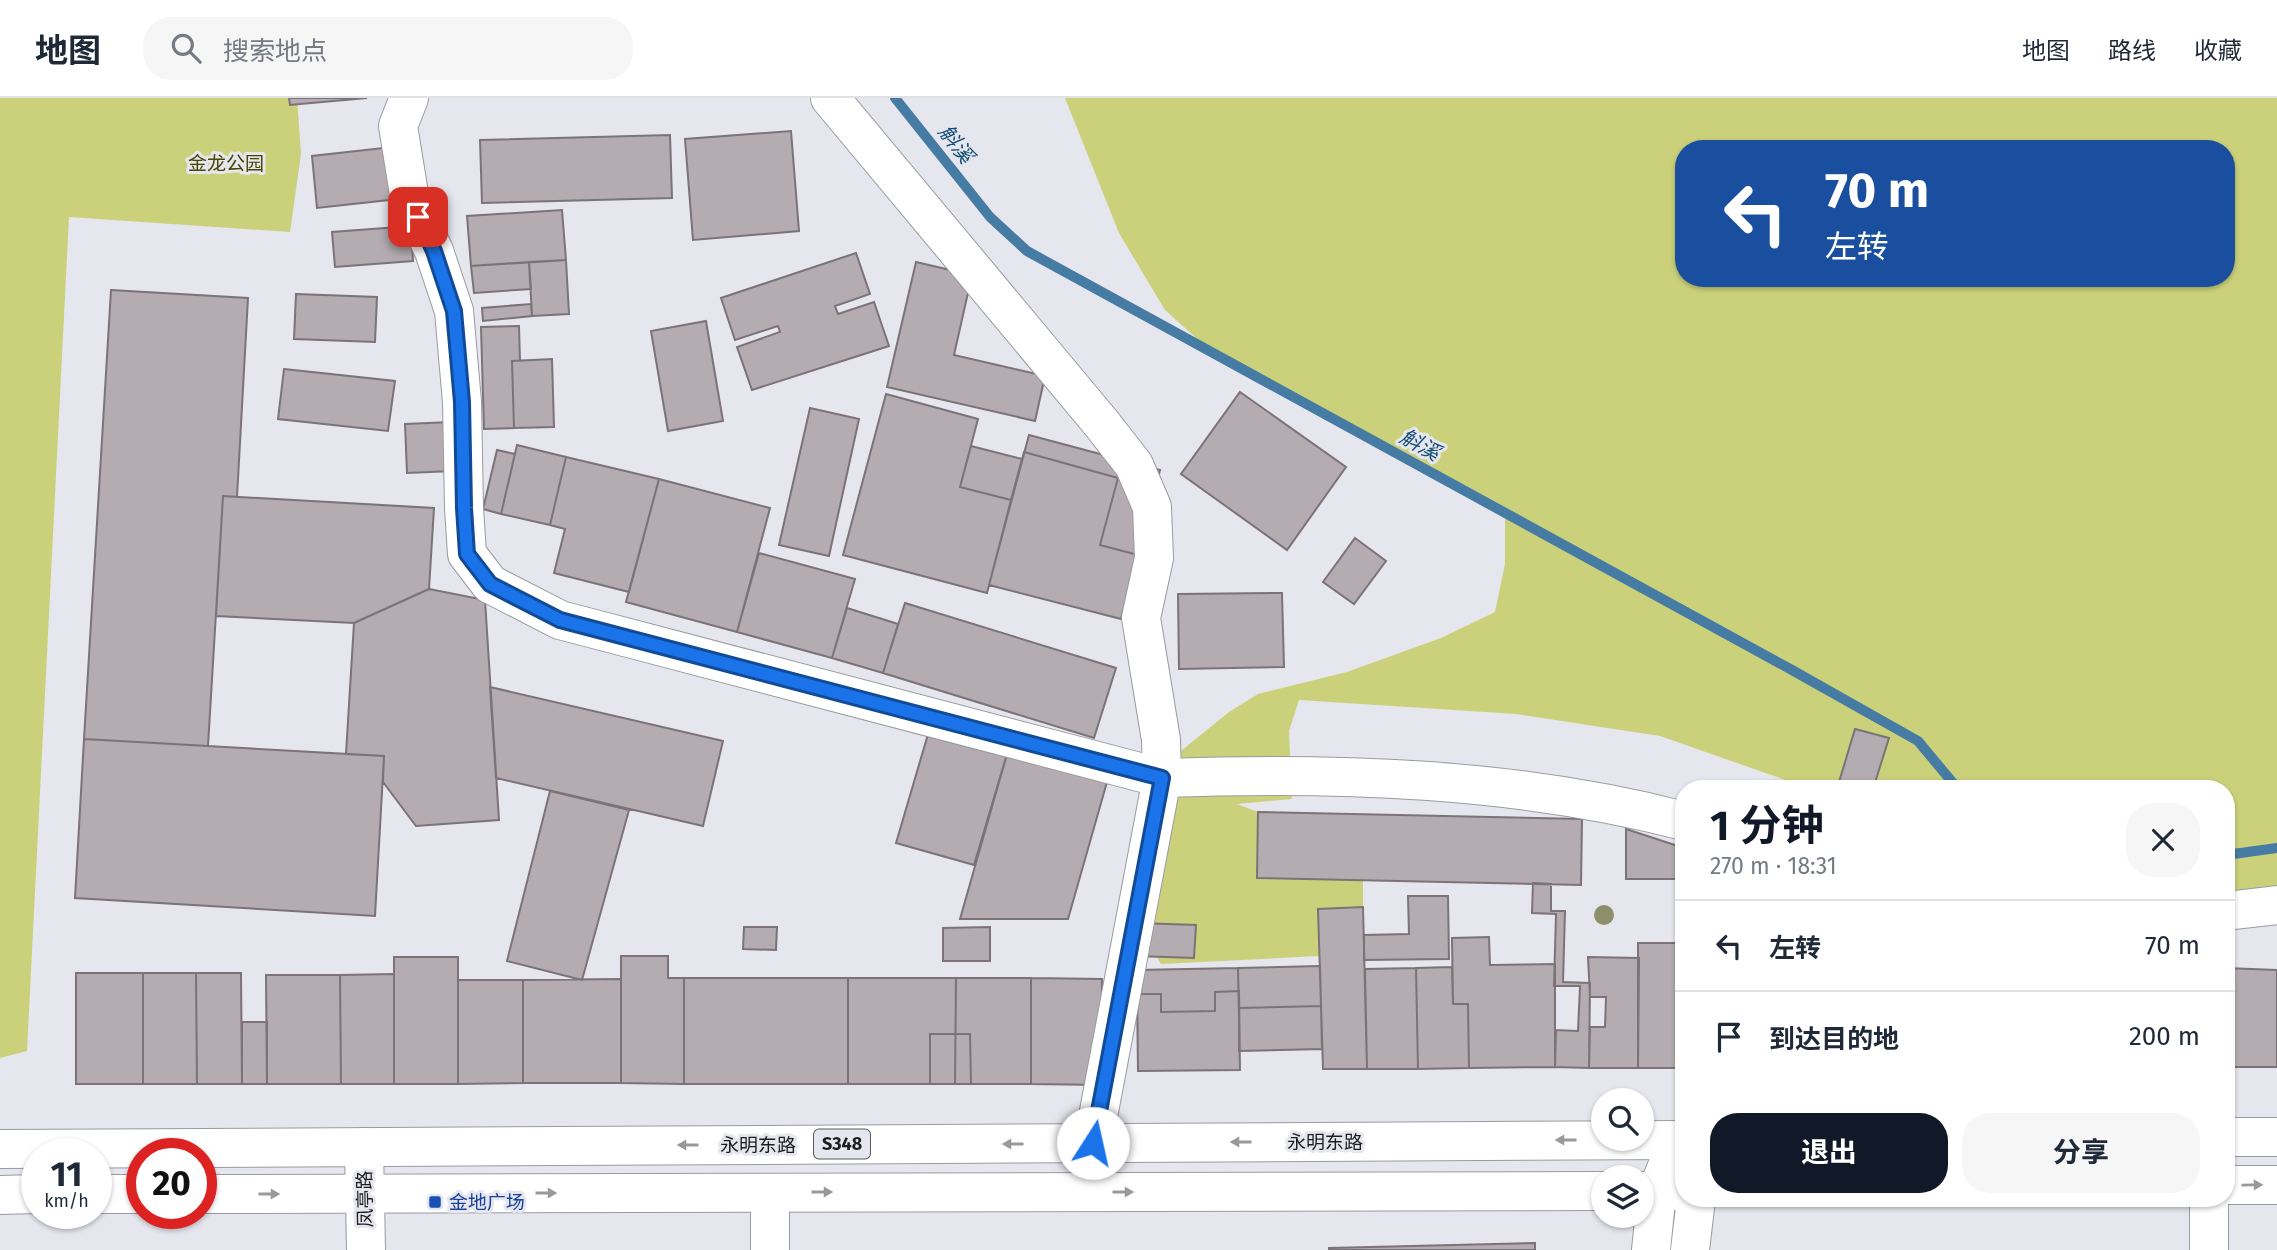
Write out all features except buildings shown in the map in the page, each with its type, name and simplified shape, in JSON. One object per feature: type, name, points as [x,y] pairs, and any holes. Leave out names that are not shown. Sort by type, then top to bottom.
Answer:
[{"type":"main road","points":[[830,98],[1102,424],[1134,466],[1152,506],[1154,558],[1141,618],[1161,740],[1162,778],[1093,1143]]},
{"type":"main road","points":[[408,99],[398,126],[410,200],[434,251],[454,311],[462,402],[467,554],[490,584],[560,620],[1162,778],[1373,777],[1504,789],[1624,806],[1675,819]]},
{"type":"main road","points":[[2235,910],[2277,905]]},
{"type":"main road","points":[[2235,1137],[2277,1137]]},
{"type":"main road","name":"永明东路","points":[[0,1149],[1093,1143],[1675,1145]]},
{"type":"main road","name":"凤亭路","points":[[364,1147],[366,1250]]},
{"type":"main road","points":[[1651,1250],[1661,1191],[1675,1160]]},
{"type":"main road","points":[[2235,1185],[2277,1185]]},
{"type":"main road","points":[[217,1194],[1591,1191]]},
{"type":"main road","points":[[769,1193],[769,1250]]},
{"type":"main road","points":[[0,1195],[21,1194]]},
{"type":"main road","points":[[1690,1250],[1695,1207]]},
{"type":"main road","points":[[2209,1207],[2209,1250]]},
{"type":"green space","name":"金龙公园","points":[[0,98],[297,98],[301,154],[290,232],[69,217],[27,1051],[0,1058]]},
{"type":"green space","points":[[1065,98],[2277,98],[2277,920],[2235,923],[2235,780],[1785,780],[1660,736],[1516,714],[1299,700],[1289,731],[1292,799],[1237,804],[1258,812],[1257,877],[1363,880],[1363,907],[1318,909],[1319,956],[1161,964],[1148,943],[1176,755],[1229,712],[1258,694],[1347,672],[1441,638],[1495,612],[1505,564],[1505,513],[1213,353],[1165,310],[1119,233]]},
{"type":"waterway","name":"斛溪","points":[[895,98],[990,217],[1027,251],[1918,741],[1950,780]]},
{"type":"waterway","name":"斛溪","points":[[2235,854],[2277,848]]},
{"type":"place","name":"金地广场","points":[[435,1202]]},
{"type":"route","points":[[418,217],[434,251],[454,311],[462,402],[467,554],[490,584],[560,620],[1162,778],[1093,1143]]}]
